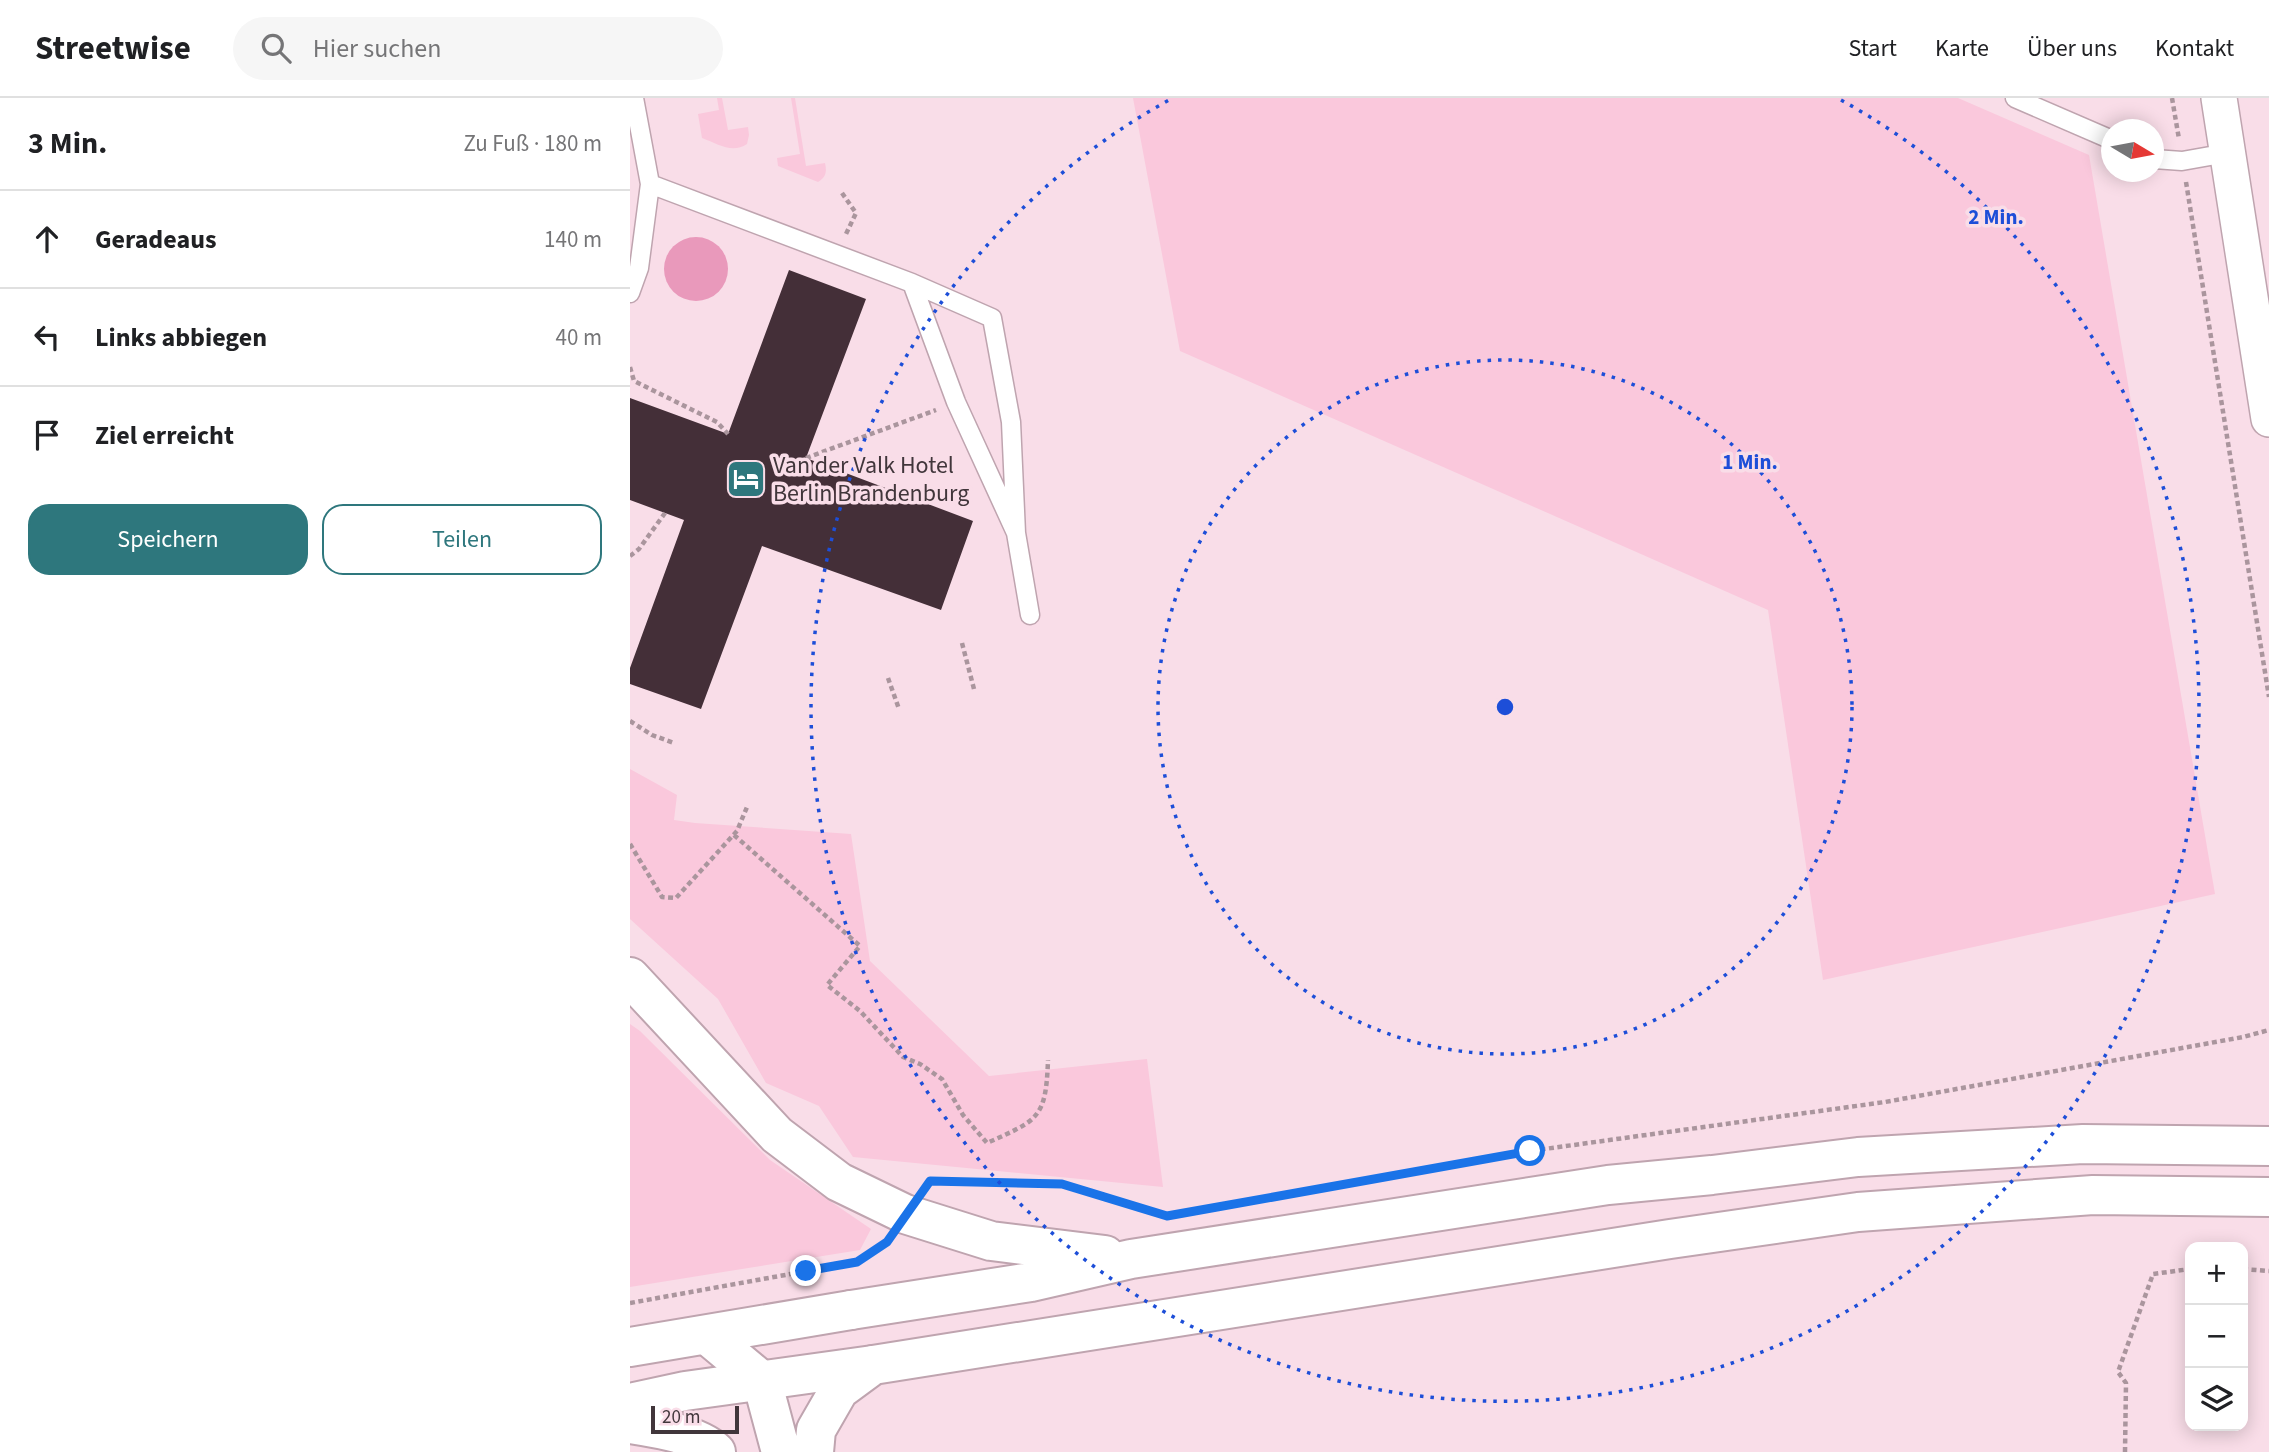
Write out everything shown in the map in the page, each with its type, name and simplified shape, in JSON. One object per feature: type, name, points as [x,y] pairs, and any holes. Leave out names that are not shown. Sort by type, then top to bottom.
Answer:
[{"type":"main road","points":[[630,977],[778,1135],[839,1182],[905,1214],[991,1241],[1131,1259]]},
{"type":"main road","points":[[630,1347],[1031,1282],[1131,1259],[1608,1185],[1858,1157],[2083,1143],[2269,1146]]},
{"type":"main road","points":[[630,1403],[685,1391],[1858,1212],[2093,1195],[2269,1197]]},
{"type":"main road","points":[[707,1335],[762,1381],[781,1452]]},
{"type":"main road","points":[[814,1452],[816,1430],[839,1391],[873,1364]]},
{"type":"main road","points":[[630,1424],[681,1434],[711,1447],[716,1452]]},
{"type":"street","points":[[2219,98],[2269,419]]},
{"type":"lane","points":[[630,293],[639,268],[650,184],[634,98]]},
{"type":"lane","points":[[2015,98],[2101,135]]},
{"type":"lane","points":[[2164,160],[2182,161],[2227,153]]},
{"type":"lane","points":[[650,184],[838,254],[992,318],[1011,422],[1016,533],[1030,615]]},
{"type":"lane","points":[[912,284],[956,402],[1016,533]]},
{"type":"path","points":[[2172,98],[2269,697]]},
{"type":"path","points":[[838,254],[856,213],[842,193]]},
{"type":"path","points":[[630,367],[634,381],[717,422],[727,434]]},
{"type":"path","points":[[806,458],[956,402]]},
{"type":"path","points":[[630,556],[639,549],[665,513]]},
{"type":"path","points":[[962,643],[974,689]]},
{"type":"path","points":[[888,678],[899,709]]},
{"type":"path","points":[[630,722],[652,735],[674,743]]},
{"type":"path","points":[[630,844],[662,897],[676,898],[734,835],[747,807]]},
{"type":"path","points":[[734,835],[860,946],[827,985],[860,1011],[904,1057],[942,1079],[963,1115],[987,1143],[1036,1117],[1047,1093],[1048,1060]]},
{"type":"path","points":[[630,1303],[857,1262],[887,1242],[930,1181],[1062,1184],[1167,1216],[1530,1151],[1885,1102],[2269,1030]]},
{"type":"path","points":[[2248,1269],[2269,1271]]},
{"type":"path","points":[[2126,1452],[2126,1383],[2118,1372],[2154,1274],[2185,1270]]},
{"type":"shaded area","points":[[717,98],[722,98],[728,130],[748,127],[747,144],[730,148],[702,138],[698,114],[719,110]]},
{"type":"shaded area","points":[[791,98],[795,98],[806,166],[825,163],[825,174],[818,182],[778,166],[777,158],[800,154]]},
{"type":"shaded area","points":[[1133,98],[1958,98],[2089,155],[2215,894],[1823,980],[1768,610],[1180,351]]},
{"type":"shaded area","points":[[690,237],[702,237],[719,246],[726,257],[726,281],[719,292],[702,301],[690,301],[678,296],[669,287],[664,275],[664,263],[669,251],[678,242]]},
{"type":"shaded area","points":[[630,769],[677,795],[674,820],[851,834],[870,961],[989,1076],[1147,1059],[1163,1187],[853,1157],[819,1106],[766,1083],[718,999],[630,919]]},
{"type":"shaded area","points":[[630,1024],[770,1160],[871,1229],[860,1250],[630,1287]]},
{"type":"building","name":"Van der Valk Hotel Berlin Brandenburg","points":[[789,270],[866,299],[806,458],[973,521],[941,610],[762,546],[701,709],[630,684],[630,668],[684,520],[630,500],[630,398],[728,434]]},
{"type":"place","name":"Van der Valk Hotel Berlin Brandenburg","points":[[746,479]]},
{"type":"route","points":[[806,1271],[857,1262],[887,1242],[930,1181],[1062,1184],[1167,1216],[1530,1151]]}]
